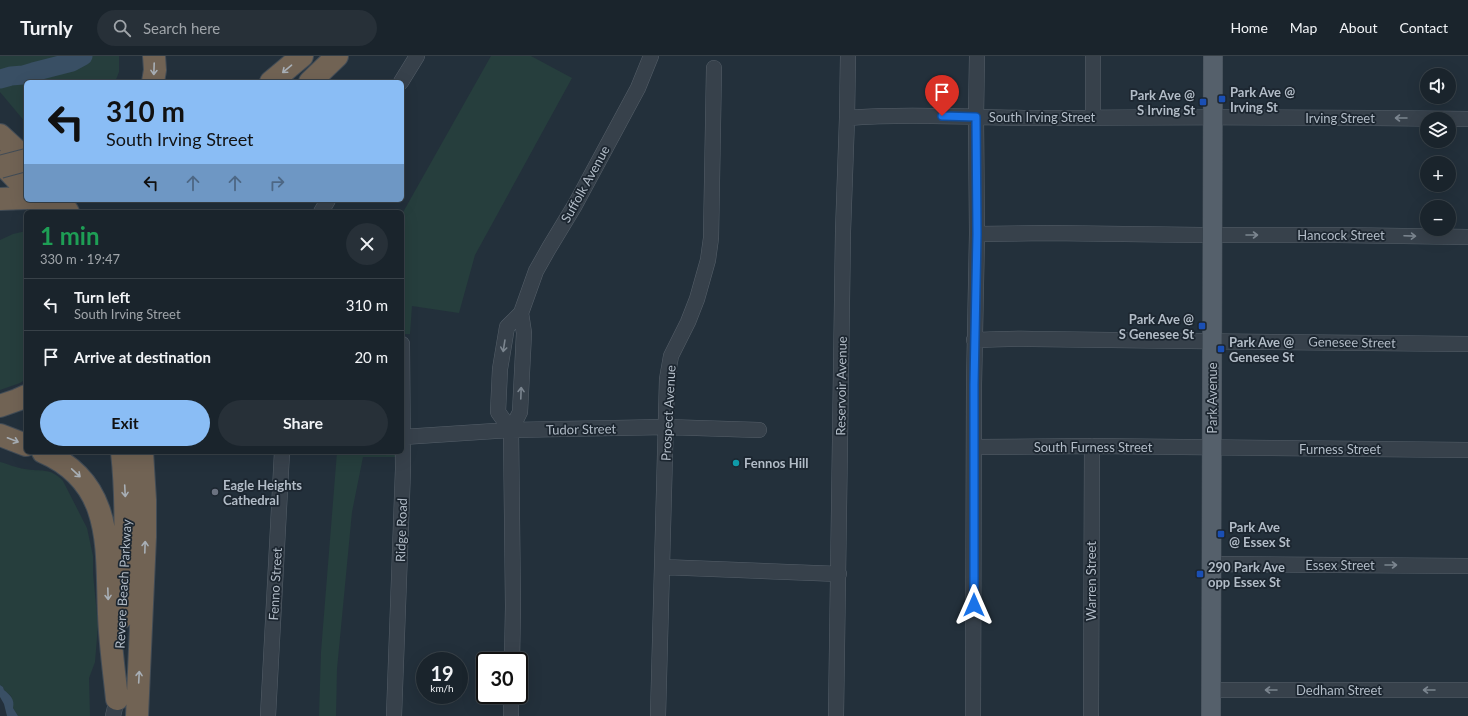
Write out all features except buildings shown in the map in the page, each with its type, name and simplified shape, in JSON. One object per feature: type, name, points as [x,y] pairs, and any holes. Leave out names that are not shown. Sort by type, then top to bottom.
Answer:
[{"type":"highway","points":[[153,80],[155,70],[154,56]]},
{"type":"highway","points":[[273,80],[302,56]]},
{"type":"highway","points":[[312,80],[337,56]]},
{"type":"highway","points":[[0,128],[24,160]]},
{"type":"highway","points":[[0,135],[24,160]]},
{"type":"highway","points":[[0,167],[24,161]]},
{"type":"highway","points":[[0,172],[24,161]]},
{"type":"highway","points":[[0,162],[24,187]]},
{"type":"highway","points":[[0,406],[24,397]]},
{"type":"highway","points":[[0,435],[24,444]]},
{"type":"highway","points":[[47,454],[61,461],[78,474],[91,492],[99,508],[105,542],[115,710]]},
{"type":"highway","name":"Revere Beach Parkway","points":[[115,710],[126,538],[122,454]]},
{"type":"highway","name":"Revere Beach Parkway","points":[[137,716],[145,538],[146,458]]},
{"type":"main road","name":"Park Avenue","points":[[1211,716],[1213,56]]},
{"type":"street","points":[[402,80],[417,56]]},
{"type":"street","name":"Suffolk Avenue","points":[[512,652],[511,430],[520,412],[524,334],[521,314],[536,271],[575,205],[638,88],[651,56]]},
{"type":"street","name":"Reservoir Avenue","points":[[836,716],[843,232],[848,118],[848,56]]},
{"type":"street","points":[[973,716],[974,340],[977,234],[977,56]]},
{"type":"street","points":[[1093,56],[1093,118]]},
{"type":"street","name":"Prospect Avenue","points":[[658,716],[667,380],[671,356],[688,322],[697,299],[708,260],[711,238],[714,68]]},
{"type":"street","name":"South Irving Street","points":[[848,118],[915,116],[1158,119],[1213,117]]},
{"type":"street","name":"Irving Street","points":[[1213,117],[1468,119]]},
{"type":"street","name":"Hancock Street","points":[[977,234],[1338,235],[1468,238]]},
{"type":"street","name":"Suffolk Avenue","points":[[511,430],[498,412],[500,369],[507,327],[521,314]]},
{"type":"street","name":"Genesee Street","points":[[974,340],[1030,339],[1468,344]]},
{"type":"street","name":"Tudor Street","points":[[404,437],[511,430],[666,427],[759,430]]},
{"type":"street","name":"South Furness Street","points":[[974,447],[1092,446],[1212,448]]},
{"type":"street","name":"Warren Street","points":[[1091,716],[1092,446]]},
{"type":"street","name":"Furness Street","points":[[1212,448],[1468,450]]},
{"type":"street","name":"Fenno Street","points":[[268,716],[282,454]]},
{"type":"street","name":"Ridge Road","points":[[394,716],[403,454]]},
{"type":"street","name":"Essex Street","points":[[1212,564],[1468,566]]},
{"type":"street","points":[[662,567],[839,574]]},
{"type":"street","name":"Dedham Street","points":[[1211,690],[1468,690]]},
{"type":"street","points":[[510,716],[511,704]]},
{"type":"green space","points":[[0,56],[119,56],[119,72],[116,80],[24,80],[24,121],[0,92]]},
{"type":"green space","points":[[491,56],[531,56],[572,78],[475,255],[459,313],[412,306],[410,334],[404,334],[404,210]]},
{"type":"green space","points":[[24,231],[24,380],[0,390],[0,240],[13,234]]},
{"type":"green space","points":[[337,454],[395,454],[395,457],[363,457],[352,512],[337,669],[336,716],[319,716],[321,652]]},
{"type":"green space","points":[[0,462],[31,470],[49,472],[58,477],[63,481],[87,528],[93,556],[93,574],[98,625],[95,662],[89,678],[90,716],[18,716],[13,708],[11,696],[0,685]]},
{"type":"water","points":[[0,685],[12,698],[13,708],[18,716],[7,716],[4,704],[0,697]]},
{"type":"waterway","points":[[0,79],[23,75],[72,62],[83,56]]},
{"type":"place","name":"Park Ave @ Irving St","points":[[1222,99]]},
{"type":"place","name":"Park Ave @ S Irving St","points":[[1203,102]]},
{"type":"place","name":"Park Ave @ S Genesee St","points":[[1202,326]]},
{"type":"place","name":"Park Ave @ Genesee St","points":[[1221,349]]},
{"type":"place","name":"Fennos Hill","points":[[736,463]]},
{"type":"place","name":"Eagle Heights Cathedral","points":[[215,492]]},
{"type":"place","name":"Park Ave @ Essex St","points":[[1221,534]]},
{"type":"place","name":"290 Park Ave opp Essex St","points":[[1200,574]]},
{"type":"route","points":[[942,116],[976,117],[977,234],[974,385],[974,605]]}]
